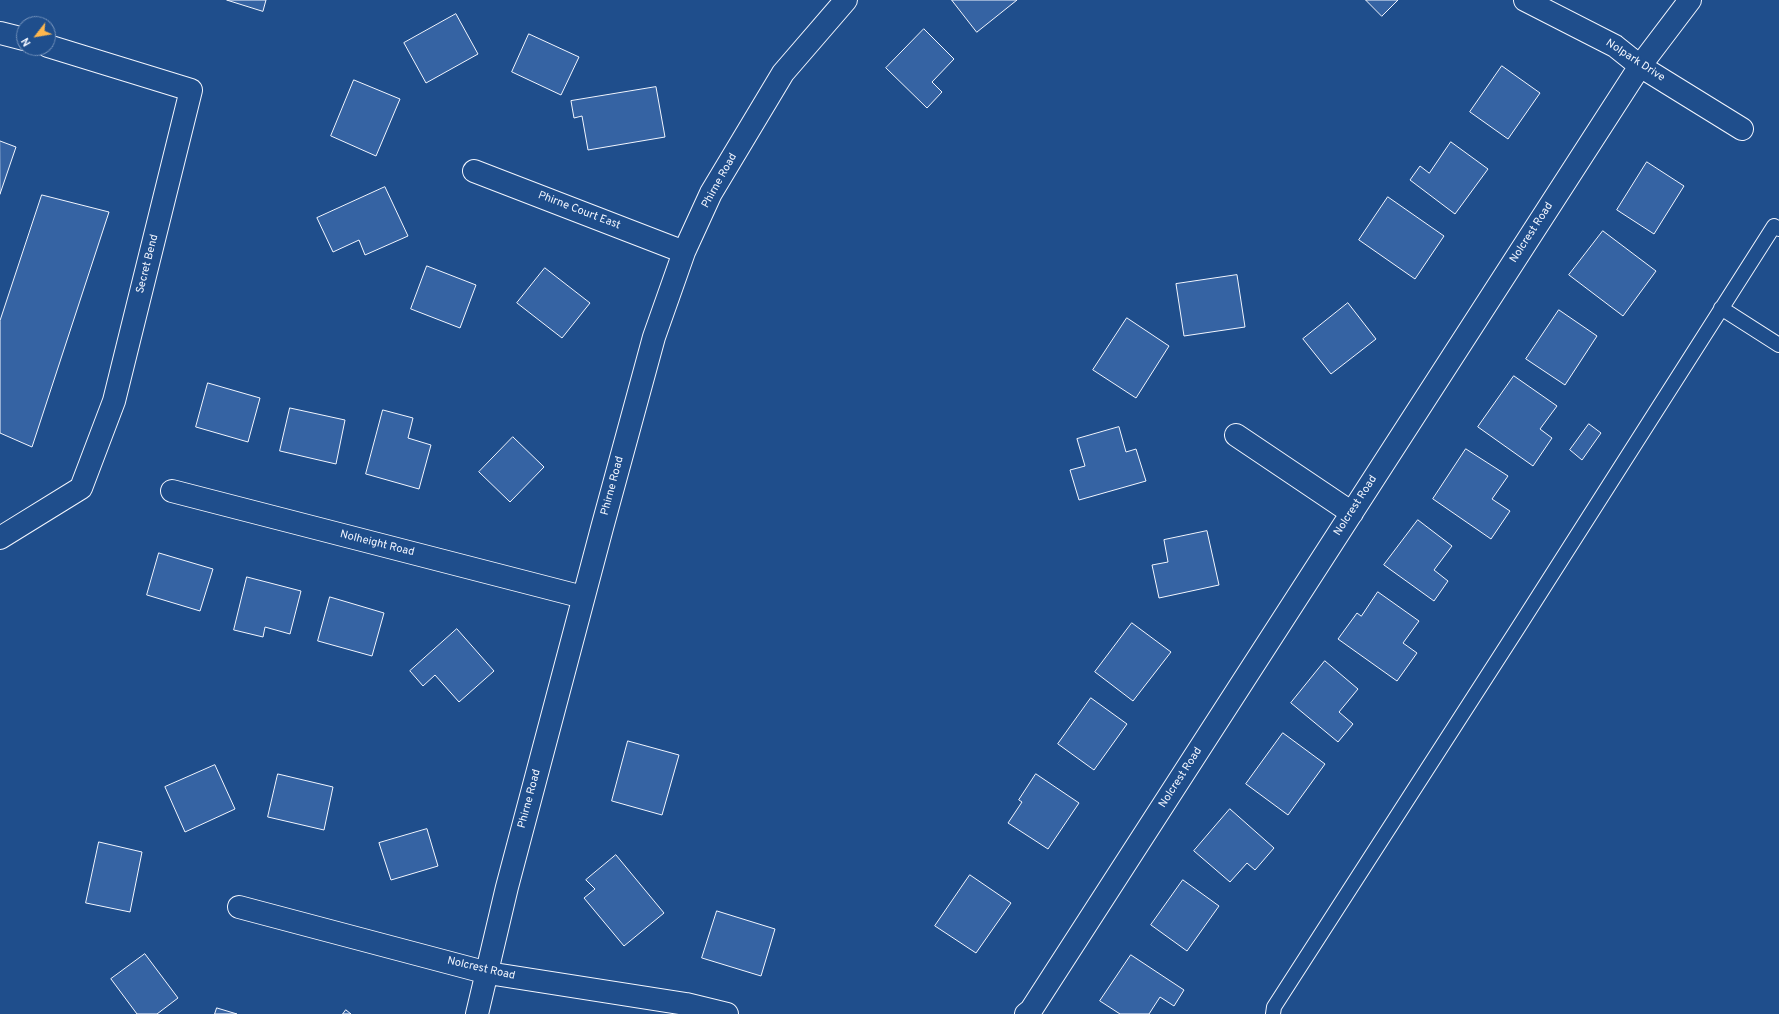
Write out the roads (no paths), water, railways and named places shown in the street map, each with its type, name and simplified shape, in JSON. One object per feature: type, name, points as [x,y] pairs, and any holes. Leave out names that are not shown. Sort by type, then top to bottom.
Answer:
[{"type":"street","name":"Phirne Road","points":[[478,1014],[507,887],[583,597],[654,337],[684,252],[711,193],[783,73],[846,0]]},
{"type":"street","name":"Nolpark Drive","points":[[1525,0],[1615,46],[1640,66],[1742,129]]},
{"type":"street","name":"Nolcrest Road","points":[[1026,1014],[1031,1010],[1640,66],[1690,0]]},
{"type":"street","points":[[0,33],[16,37]]},
{"type":"street","name":"Secret Bend","points":[[0,538],[81,488],[114,401],[192,90],[56,48]]},
{"type":"street","name":"Phirne Court East","points":[[474,171],[684,252]]},
{"type":"street","points":[[1236,435],[1352,513]]},
{"type":"street","name":"Nolheight Road","points":[[172,490],[583,597]]},
{"type":"street","name":"Nolcrest Road","points":[[239,907],[488,973],[686,1004],[727,1014]]},
{"type":"lane","points":[[1273,1014],[1274,1007],[1518,628],[1721,308],[1774,226],[1779,229]]},
{"type":"lane","points":[[1721,308],[1779,345]]}]
